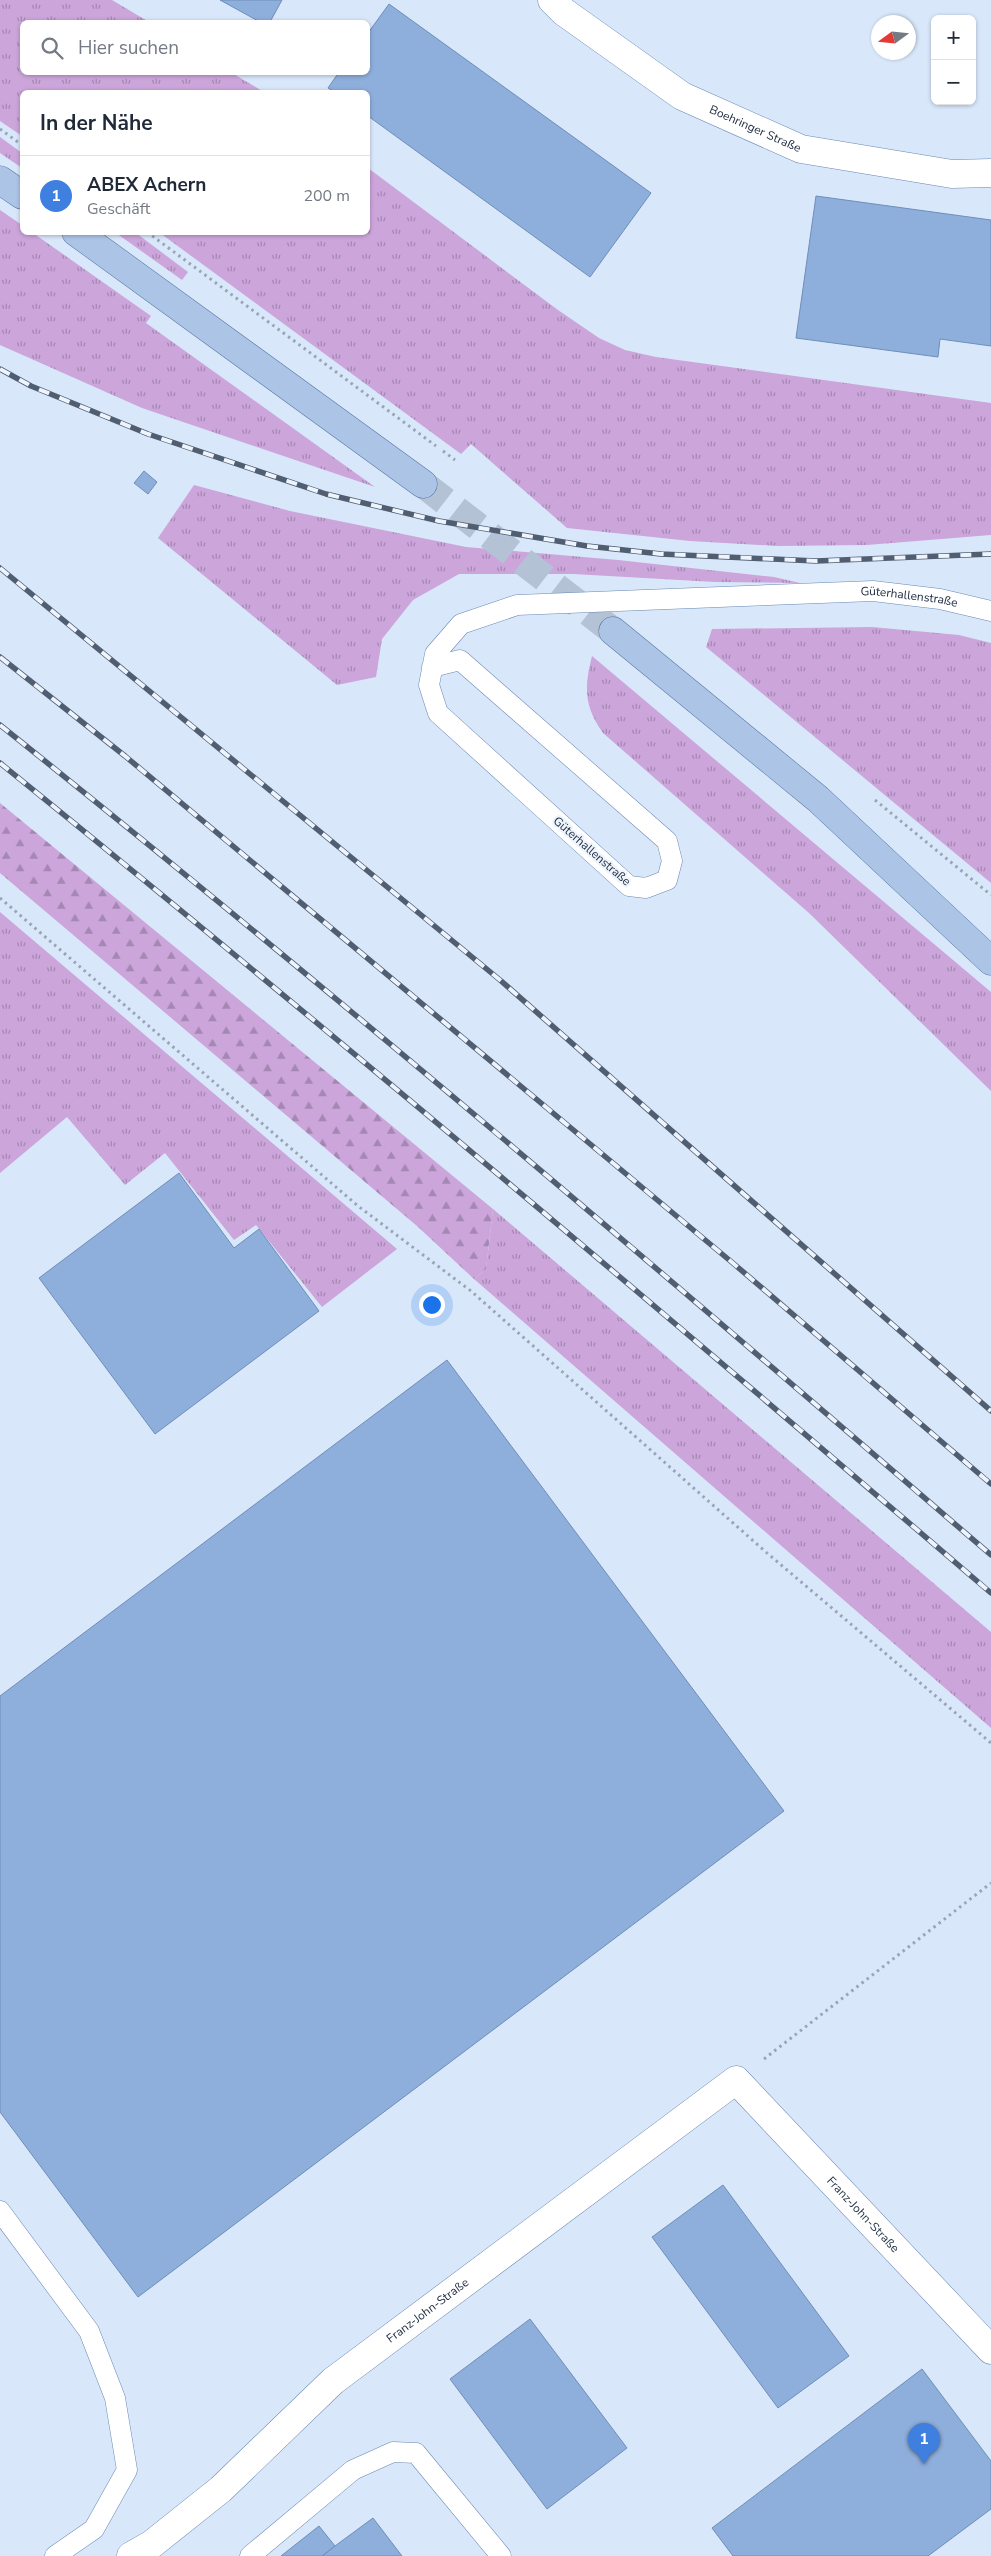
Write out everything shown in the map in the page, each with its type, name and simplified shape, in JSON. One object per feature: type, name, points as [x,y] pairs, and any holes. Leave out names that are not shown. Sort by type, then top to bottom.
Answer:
[{"type":"main road","points":[[0,180],[20,194]]},
{"type":"main road","points":[[80,235],[422,484]]},
{"type":"main road","points":[[613,631],[818,799],[991,961]]},
{"type":"street","name":"Boehringer Straße","points":[[563,4],[682,96],[801,149],[952,174],[991,173]]},
{"type":"street","name":"Franz-John-Straße","points":[[131,2556],[152,2544],[221,2489],[334,2381],[736,2080],[991,2350]]},
{"type":"lane","name":"Güterhallenstraße","points":[[432,667],[460,660],[667,841],[672,861],[667,880],[646,888],[629,886],[438,713],[428,686],[434,654],[462,624],[517,606],[873,591],[940,599],[991,611]]},
{"type":"lane","points":[[0,2211],[89,2331],[115,2398],[128,2470],[94,2528],[55,2556]]},
{"type":"lane","points":[[250,2556],[353,2470],[393,2452],[416,2453],[501,2556]]},
{"type":"path","points":[[0,129],[20,144]]},
{"type":"path","points":[[151,235],[456,460]]},
{"type":"path","points":[[0,898],[358,1206],[471,1291],[767,1553],[991,1743]]},
{"type":"path","points":[[736,2080],[991,1883]]},
{"type":"green space","points":[[0,0],[112,0],[146,20],[20,20],[20,75],[235,75],[261,90],[20,90],[20,135],[0,121]]},
{"type":"green space","points":[[0,137],[20,152],[20,167],[0,153]]},
{"type":"green space","points":[[370,169],[558,310],[599,338],[625,350],[656,357],[991,403],[991,535],[867,545],[779,546],[690,541],[567,528],[471,444],[461,454],[163,235],[370,235]]},
{"type":"green space","points":[[0,210],[20,224],[20,235],[36,235],[151,316],[146,323],[375,487],[142,408],[0,345]]},
{"type":"green space","points":[[119,235],[139,235],[188,272],[182,280]]},
{"type":"green space","points":[[194,485],[290,511],[466,547],[618,560],[774,577],[800,583],[715,582],[573,574],[459,574],[413,600],[382,639],[376,677],[337,685],[158,538]]},
{"type":"green space","points":[[872,627],[959,635],[991,643],[991,883],[706,647],[712,629]]},
{"type":"green space","points":[[592,656],[991,992],[991,1091],[809,913],[603,733],[592,714],[587,696]]},
{"type":"green space","points":[[0,803],[493,1209],[486,1269],[474,1279],[417,1226],[0,873]]},
{"type":"green space","points":[[0,912],[397,1249],[322,1307],[256,1225],[234,1240],[165,1153],[125,1185],[67,1117],[0,1173]]},
{"type":"green space","points":[[493,1209],[991,1632],[991,1728],[474,1279],[486,1269]]},
{"type":"building","points":[[220,0],[282,0],[271,20],[256,20]]},
{"type":"building","points":[[389,4],[651,193],[590,277],[370,117],[370,90],[332,90],[328,88],[337,75],[370,75],[370,30]]},
{"type":"building","points":[[816,196],[991,220],[991,346],[940,339],[938,357],[796,338]]},
{"type":"building","points":[[144,471],[157,482],[148,494],[134,483]]},
{"type":"building","points":[[179,1173],[234,1248],[259,1229],[319,1311],[155,1434],[39,1278]]},
{"type":"building","points":[[447,1360],[784,1811],[138,2297],[0,2112],[0,1696]]},
{"type":"building","points":[[723,2185],[849,2356],[778,2408],[652,2237]]},
{"type":"building","points":[[530,2319],[627,2448],[547,2509],[450,2379]]},
{"type":"building","points":[[922,2369],[991,2461],[991,2509],[928,2556],[733,2556],[712,2528]]},
{"type":"building","points":[[373,2518],[402,2556],[322,2556],[335,2546]]},
{"type":"building","points":[[319,2526],[335,2546],[322,2556],[281,2556]]},
{"type":"tunnel","points":[[423,484],[613,631]]},
{"type":"railway","points":[[0,369],[31,386],[148,434],[326,494],[439,521],[587,546],[661,554],[816,561],[991,554]]},
{"type":"railway","points":[[0,568],[500,980],[991,1411]]},
{"type":"railway","points":[[0,657],[125,756],[734,1264],[991,1484]]},
{"type":"railway","points":[[0,725],[126,826],[375,1032],[623,1240],[991,1555]]},
{"type":"railway","points":[[0,763],[499,1175],[991,1593]]},
{"type":"place","name":"ABEX Achern","points":[[924,2464]]}]
